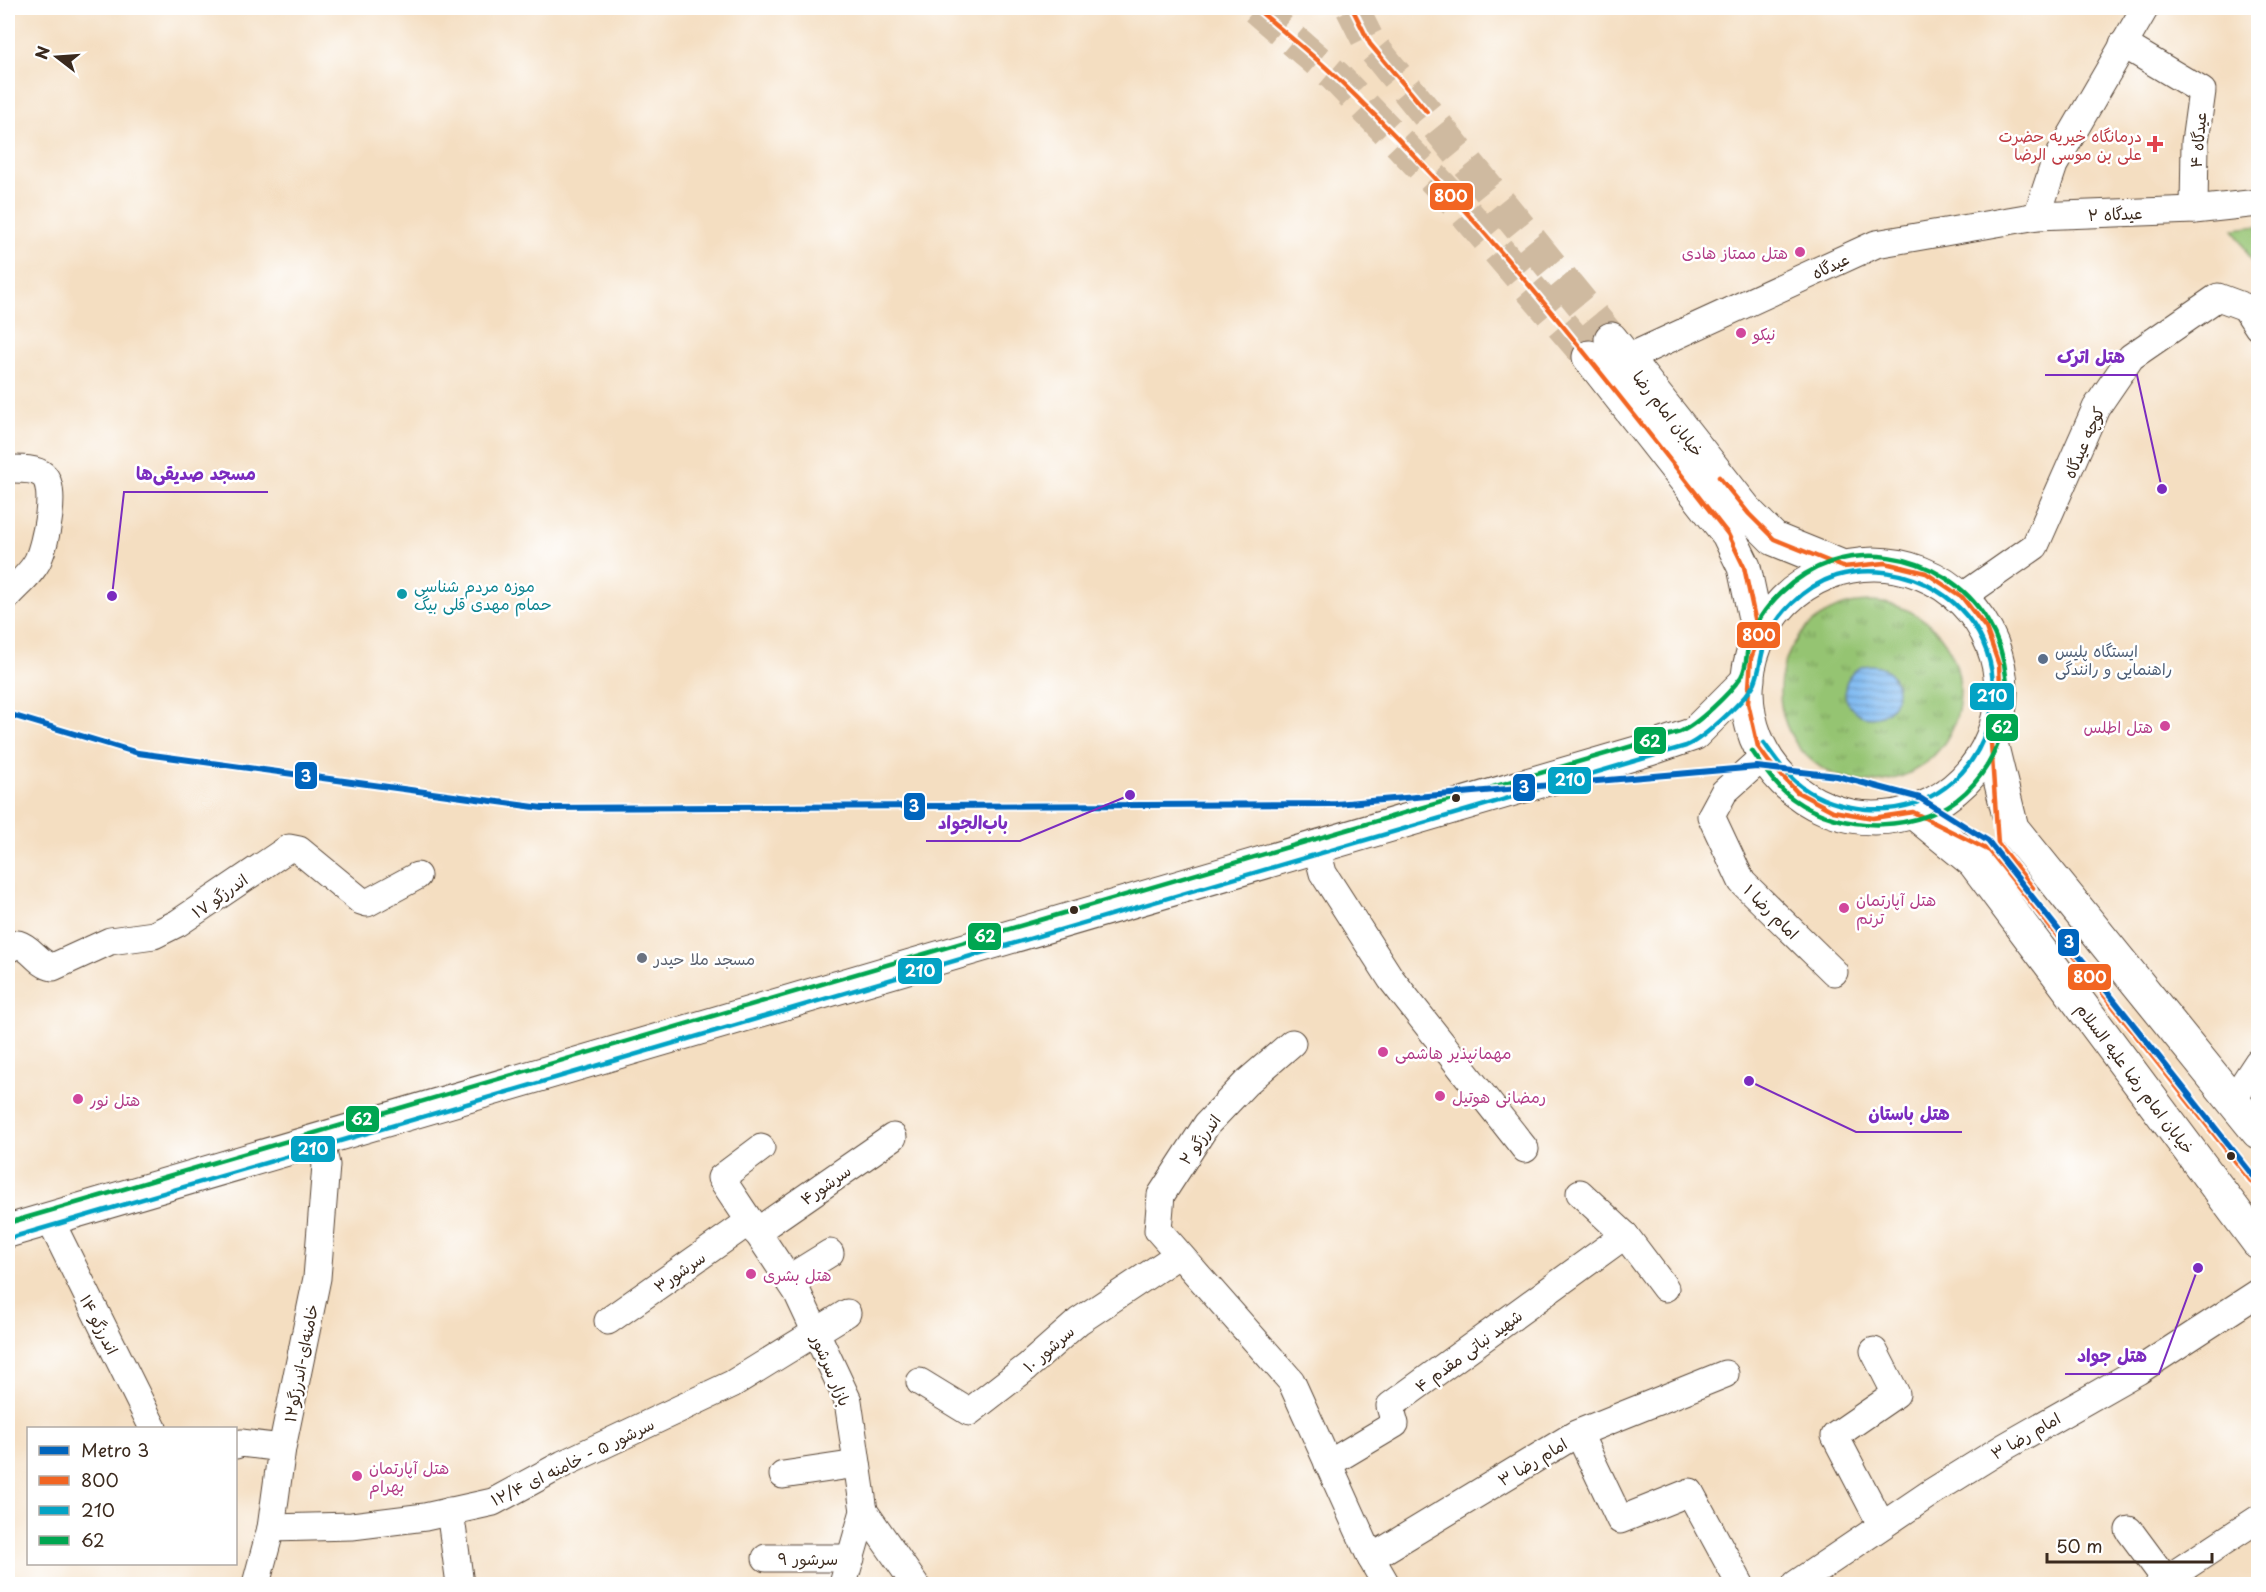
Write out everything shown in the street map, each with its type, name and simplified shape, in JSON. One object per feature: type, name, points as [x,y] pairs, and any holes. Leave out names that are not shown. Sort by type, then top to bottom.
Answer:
[{"type":"main road","name":"خیابان امام رضا","points":[[1612,350],[1749,514],[1774,539],[1843,567]]},
{"type":"main road","name":"خیابان امام رضا","points":[[1612,350],[1728,534],[1744,567],[1759,637]]},
{"type":"main road","points":[[1885,563],[1926,573],[1962,597],[1986,628],[2000,665],[2001,705],[1991,743],[1968,778],[1943,800],[1912,812],[1872,818],[1833,811],[1797,792],[1758,747],[1750,717],[1748,680],[1759,637],[1779,605],[1809,581],[1843,567],[1885,563]]},
{"type":"main road","points":[[8,1231],[1650,749],[1694,734],[1748,680]]},
{"type":"main road","points":[[1991,743],[2012,828],[2259,1132]]},
{"type":"main road","name":"خیابان امام رضا علیه السلام","points":[[1912,812],[1974,862],[2259,1242]]},
{"type":"street","points":[[2037,216],[2054,165],[2145,8]]},
{"type":"street","name":"عیدگاه ۴","points":[[2123,44],[2202,91],[2195,142],[2194,210]]},
{"type":"street","points":[[2194,210],[2259,203]]},
{"type":"street","name":"عیدگاه ۲","points":[[2037,216],[2194,210]]},
{"type":"street","name":"عیدگاه","points":[[1612,350],[1876,244],[2037,216]]},
{"type":"street","name":"کوچه عیدگاه","points":[[1962,597],[2036,546],[2096,408],[2131,357],[2218,297],[2245,308],[2259,327]]},
{"type":"street","points":[[8,469],[33,470],[44,475],[49,484],[50,495],[49,518],[37,562],[8,595]]},
{"type":"street","name":"امام رضا ۱","points":[[1764,756],[1724,792],[1711,816],[1742,882],[1834,972]]},
{"type":"street","points":[[1316,846],[1323,873],[1391,979],[1526,1149]]},
{"type":"street","name":"اندرزگو ۱۷","points":[[8,949],[18,944],[23,945],[41,962],[53,967],[110,941],[154,935],[178,923],[289,848],[299,849],[361,901],[367,903],[417,876]]},
{"type":"street","name":"اندرزگو ۲","points":[[1292,1043],[1246,1083],[1206,1124],[1161,1195],[1158,1230],[1291,1381],[1371,1558],[1386,1584]]},
{"type":"street","points":[[2233,1100],[2259,1062]]},
{"type":"street","name":"سرشور۴","points":[[753,1226],[893,1137]]},
{"type":"street","name":"خامنه‌ای-اندرزگو۱۲","points":[[255,1584],[271,1528],[282,1448],[317,1278],[326,1165],[320,1139]]},
{"type":"street","name":"بازار سرشور","points":[[761,1148],[721,1178],[788,1279],[848,1401],[864,1511],[843,1584]]},
{"type":"street","points":[[1580,1193],[1625,1235],[1665,1288]]},
{"type":"street","name":"اندرزگو ۱۴","points":[[49,1218],[153,1427]]},
{"type":"street","name":"سرشور۳","points":[[608,1321],[753,1226]]},
{"type":"street","name":"شهید نباتی مقدم ۴","points":[[1328,1464],[1395,1424],[1390,1406],[1625,1235]]},
{"type":"street","points":[[788,1279],[830,1253]]},
{"type":"street","name":"سرشور ۱۰","points":[[920,1382],[969,1412],[1027,1367],[1079,1321],[1178,1255]]},
{"type":"street","name":"امام رضا ۳","points":[[1796,1584],[1881,1524],[2006,1446],[2138,1371],[2259,1293]]},
{"type":"street","name":"سرشور ۵ - خامنه ای ۱۲/۴","points":[[271,1528],[352,1526],[493,1502],[563,1464],[732,1384],[847,1313]]},
{"type":"street","points":[[1874,1351],[1896,1394],[1835,1436],[1881,1524]]},
{"type":"street","points":[[1579,1434],[1725,1374]]},
{"type":"street","name":"امام رضا ۳","points":[[1371,1558],[1579,1434],[1620,1520],[1690,1492],[1740,1584]]},
{"type":"street","points":[[237,1445],[241,1443],[282,1448]]},
{"type":"street","points":[[783,1475],[857,1464]]},
{"type":"street","points":[[450,1511],[460,1584]]},
{"type":"street","points":[[864,1511],[915,1584]]},
{"type":"street","points":[[2129,1530],[2165,1583],[2259,1519]]},
{"type":"street","name":"سرشور ۹","points":[[766,1558],[851,1558]]},
{"type":"green space","points":[[2258,226],[2258,271],[2233,229]]},
{"type":"green space","points":[[1870,602],[1904,609],[1920,617],[1934,628],[1945,642],[1953,658],[1960,692],[1953,726],[1945,742],[1934,756],[1920,767],[1904,775],[1870,782],[1836,775],[1820,767],[1806,756],[1795,742],[1787,726],[1780,692],[1787,658],[1795,642],[1806,628],[1820,617],[1836,609]]},
{"type":"water","points":[[1866,665],[1876,665],[1890,672],[1897,691],[1890,710],[1876,717],[1866,717],[1856,713],[1849,706],[1845,696],[1845,686],[1849,676],[1856,669]]},
{"type":"tunnel","points":[[1256,8],[1335,76],[1458,204],[1589,357]]},
{"type":"tunnel","points":[[1352,8],[1370,44],[1611,339]]},
{"type":"metro line","name":"3","points":[[8,714],[138,753],[542,808],[1336,804],[1757,767],[1837,776],[1920,798],[1988,841],[2258,1182]]},
{"type":"transit line","name":"800","points":[[1256,8],[1335,76],[1441,184],[1588,356],[1728,534],[1744,567],[1759,637],[1751,658],[1748,703],[1758,747],[1769,762],[1797,792],[1833,811],[1873,818],[1913,812],[1990,851],[2258,1190]]},
{"type":"transit line","name":"800","points":[[1352,8],[1370,44],[1427,112]]},
{"type":"transit line","name":"800","points":[[1719,477],[1749,514],[1774,539],[1843,567],[1885,563],[1926,573],[1962,597],[1986,628],[1999,665],[2001,705],[1991,743],[1998,844],[2033,888]]},
{"type":"transit line","name":"62","points":[[8,1223],[1680,732],[1713,708],[1741,677],[1754,629],[1770,604],[1805,574],[1831,562],[1845,558],[1874,556],[1918,564],[1944,577],[1969,597],[1988,621],[2000,649],[2006,678],[2006,709],[2000,739],[1986,767],[1966,792],[1948,806],[1927,816],[1905,822],[1857,823],[1834,819],[1793,799],[1781,789],[1752,751]]},
{"type":"transit line","name":"210","points":[[10,1238],[1686,746],[1713,727],[1751,689],[1757,678],[1769,635],[1783,613],[1802,594],[1836,576],[1861,571],[1888,572],[1925,584],[1936,590],[1968,618],[1987,652],[1993,689],[1988,726],[1971,760],[1945,787],[1910,805],[1866,809],[1849,807],[1824,799],[1797,783],[1764,743]]},
{"type":"place","name":"درمانگاه خیریه حضرت علی بن موسی الرضا","points":[[2155,144]]},
{"type":"place","name":"هتل ممتاز هادی","points":[[1800,252]]},
{"type":"place","name":"نیکو","points":[[1741,333]]},
{"type":"place","name":"هتل اترک","points":[[2162,489]]},
{"type":"place","name":"موزه مردم شناسی حمام مهدی قلی بیگ","points":[[402,594]]},
{"type":"place","name":"مسجد صدیقی‌ها","points":[[112,596]]},
{"type":"place","name":"ایستگاه پلیس راهنمایی و رانندگی","points":[[2043,659]]},
{"type":"place","name":"هتل اطلس","points":[[2165,726]]},
{"type":"place","name":"باب‌الجواد","points":[[1130,795]]},
{"type":"place","name":"هتل آپارتمان ترنم","points":[[1844,908]]},
{"type":"place","name":"مسجد ملا حیدر","points":[[642,958]]},
{"type":"place","name":"مهمانپذیر هاشمی","points":[[1383,1052]]},
{"type":"place","name":"هتل باستان","points":[[1749,1081]]},
{"type":"place","name":"رمضانی هوتیل","points":[[1440,1096]]},
{"type":"place","name":"هتل نور","points":[[78,1099]]},
{"type":"place","name":"هتل جواد","points":[[2198,1268]]},
{"type":"place","name":"هتل بشری","points":[[751,1274]]},
{"type":"place","name":"هتل آپارتمان بهرام","points":[[357,1476]]}]
